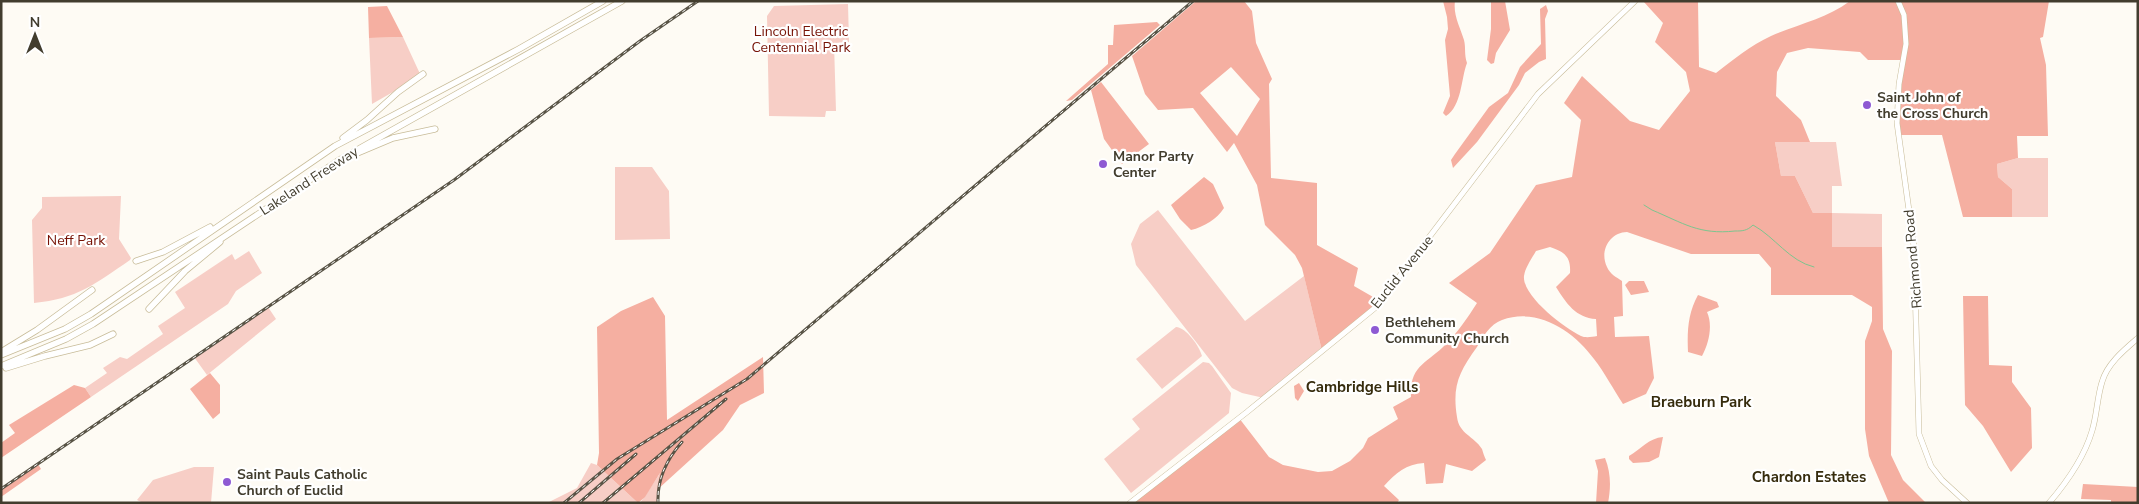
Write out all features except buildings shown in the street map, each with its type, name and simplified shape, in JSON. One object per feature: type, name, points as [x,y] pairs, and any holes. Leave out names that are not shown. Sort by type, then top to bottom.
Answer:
[{"type":"highway","name":"Lakeland Freeway","points":[[210,229],[334,146],[519,49],[603,1]]},
{"type":"highway","name":"Lakeland Freeway","points":[[215,245],[309,179],[410,119],[622,1]]},
{"type":"highway","points":[[334,146],[398,92],[423,74]]},
{"type":"highway","points":[[309,179],[351,156],[394,138],[435,129]]},
{"type":"highway","points":[[136,261],[163,252],[210,229]]},
{"type":"highway","points":[[1,353],[65,329],[84,318],[127,291],[210,229]]},
{"type":"highway","points":[[149,309],[185,271],[215,245]]},
{"type":"highway","points":[[1,368],[93,324],[215,245]]},
{"type":"highway","points":[[1,353],[37,330],[92,290]]},
{"type":"highway","points":[[1,368],[76,350],[113,334]]},
{"type":"main road","name":"Euclid Avenue","points":[[1130,503],[1247,412],[1376,307],[1538,94],[1635,1]]},
{"type":"main road","name":"Richmond Road","points":[[1898,1],[1904,15],[1906,44],[1899,84],[1897,123],[1914,247],[1919,434],[1931,466],[1942,480],[1967,503]]},
{"type":"main road","points":[[2049,503],[2070,476],[2083,453],[2092,432],[2102,381],[2106,372],[2138,338]]},
{"type":"green space","name":"Lincoln Electric Centennial Park","points":[[848,4],[849,42],[834,43],[836,111],[826,111],[825,117],[769,116],[767,16],[774,6]]},
{"type":"green space","points":[[403,37],[421,76],[372,104],[369,38]]},
{"type":"green space","points":[[1775,142],[1836,142],[1842,186],[1832,186],[1832,213],[1882,214],[1882,247],[1832,247],[1795,176],[1781,176]]},
{"type":"green space","points":[[2018,158],[2048,158],[2048,217],[2012,217],[2012,189],[1998,177],[1997,164]]},
{"type":"green space","points":[[615,167],[652,167],[669,191],[670,239],[615,240]]},
{"type":"green space","name":"Neff Park","points":[[121,196],[119,239],[131,258],[130,260],[96,283],[74,294],[34,303],[32,220],[42,208],[42,197]]},
{"type":"green space","points":[[1158,210],[1245,321],[1304,276],[1322,351],[1264,398],[1242,393],[1232,388],[1136,265],[1131,244],[1140,224]]},
{"type":"green space","points":[[249,251],[262,273],[236,291],[228,304],[91,397],[85,388],[107,373],[103,368],[120,357],[127,359],[163,334],[158,326],[185,308],[175,292],[232,254],[235,260]]},
{"type":"green space","points":[[268,307],[276,319],[207,375],[194,357]]},
{"type":"green space","points":[[1176,327],[1184,330],[1192,338],[1202,356],[1162,389],[1136,359]]},
{"type":"green space","points":[[1203,362],[1209,363],[1212,366],[1231,393],[1229,413],[1131,493],[1104,459],[1140,429],[1132,419]]},
{"type":"green space","points":[[591,463],[597,465],[638,503],[547,503],[577,488]]},
{"type":"green space","points":[[194,467],[214,467],[211,503],[143,503],[137,500],[153,480]]},
{"type":"green space","points":[[661,472],[658,485],[658,503],[640,503]]},
{"type":"shaded area","points":[[1196,1],[1244,1],[1252,11],[1256,43],[1272,79],[1269,84],[1271,178],[1317,183],[1317,245],[1358,268],[1354,286],[1380,301],[1322,351],[1302,268],[1295,255],[1265,225],[1257,185],[1234,143],[1227,152],[1193,108],[1158,110],[1145,94],[1132,56]],"holes":[[[1231,67],[1260,99],[1237,136],[1200,93]]]},
{"type":"shaded area","points":[[1443,1],[1455,1],[1456,16],[1464,40],[1467,63],[1458,99],[1455,106],[1446,116],[1443,113],[1450,96],[1445,40],[1448,29]]},
{"type":"shaded area","points":[[1491,1],[1505,1],[1510,30],[1496,53],[1494,63],[1491,64],[1487,60],[1491,29]]},
{"type":"shaded area","points":[[1643,1],[1698,1],[1699,67],[1716,73],[1756,44],[1781,32],[1822,17],[1850,1],[2049,1],[2043,37],[2040,38],[2046,65],[2048,136],[2017,136],[2018,158],[1997,164],[1998,177],[2012,189],[2012,217],[1963,217],[1942,135],[1899,135],[1897,123],[1903,60],[1868,60],[1860,52],[1808,48],[1787,53],[1777,72],[1776,96],[1801,120],[1810,142],[1775,142],[1781,176],[1795,176],[1813,213],[1832,213],[1832,247],[1882,247],[1883,329],[1892,351],[1891,455],[1903,480],[1926,503],[1889,503],[1869,456],[1865,429],[1865,341],[1872,321],[1872,307],[1852,295],[1771,295],[1771,268],[1759,254],[1691,254],[1627,232],[1616,235],[1611,239],[1604,255],[1610,272],[1622,281],[1623,316],[1614,317],[1615,337],[1649,336],[1654,378],[1646,394],[1623,404],[1598,364],[1576,339],[1566,331],[1542,319],[1515,317],[1502,320],[1490,328],[1461,372],[1458,380],[1455,397],[1458,423],[1479,445],[1486,460],[1472,471],[1446,464],[1443,483],[1426,484],[1424,463],[1407,467],[1397,473],[1384,486],[1399,500],[1397,503],[1130,503],[1239,418],[1269,457],[1283,465],[1318,472],[1332,471],[1350,461],[1363,448],[1368,438],[1398,419],[1393,407],[1411,397],[1411,386],[1416,371],[1450,339],[1477,303],[1449,283],[1490,253],[1536,185],[1572,177],[1581,120],[1564,103],[1582,76],[1630,121],[1659,130],[1690,91],[1686,72],[1655,42],[1663,23]],"holes":[[[1550,247],[1566,256],[1570,267],[1570,273],[1556,287],[1572,309],[1583,316],[1596,319],[1597,336],[1583,337],[1555,319],[1537,302],[1525,284],[1524,276],[1536,251]]]},
{"type":"shaded area","points":[[1546,5],[1548,11],[1545,19],[1546,59],[1525,73],[1519,85],[1477,142],[1453,168],[1451,160],[1455,154],[1489,107],[1508,93],[1520,67],[1541,44],[1540,9]]},
{"type":"shaded area","points":[[387,6],[403,37],[369,38],[368,7]]},
{"type":"shaded area","points":[[1157,22],[1160,25],[1072,100],[1066,101],[1108,64],[1108,45],[1113,45],[1114,25]]},
{"type":"shaded area","points":[[1101,82],[1149,144],[1122,164],[1104,139],[1091,90]]},
{"type":"shaded area","points":[[1204,177],[1213,184],[1224,208],[1210,222],[1191,230],[1180,219],[1171,205]]},
{"type":"shaded area","points":[[1629,281],[1644,281],[1649,292],[1631,295],[1625,285]]},
{"type":"shaded area","points":[[1698,295],[1717,302],[1719,307],[1707,312],[1710,323],[1709,334],[1702,356],[1688,352],[1689,322]]},
{"type":"shaded area","points":[[1963,296],[1988,296],[1989,365],[2012,366],[2012,382],[2031,408],[2032,448],[2011,472],[1983,426],[1965,405]]},
{"type":"shaded area","points":[[653,297],[665,316],[667,420],[763,357],[764,393],[740,405],[723,430],[657,490],[660,473],[645,497],[638,503],[597,465],[599,453],[597,327],[621,311]]},
{"type":"shaded area","points":[[210,373],[220,385],[220,413],[213,419],[190,389]]},
{"type":"shaded area","points":[[1299,383],[1304,391],[1298,401],[1295,398],[1294,386]]},
{"type":"shaded area","points":[[74,385],[85,388],[91,397],[1,458],[1,443],[15,433],[9,425]]},
{"type":"shaded area","points":[[1663,437],[1659,457],[1649,462],[1633,463],[1629,459],[1629,456],[1649,442]]},
{"type":"shaded area","points":[[1605,458],[1610,480],[1608,503],[1596,503],[1598,471],[1595,460]]},
{"type":"shaded area","points":[[38,464],[41,469],[1,497],[1,489]]},
{"type":"shaded area","points":[[2083,484],[2138,487],[2138,503],[2111,503],[2111,500],[2081,499]]},
{"type":"waterway","points":[[1644,205],[1701,230],[1740,231],[1747,230],[1753,225],[1797,260],[1814,267]]},
{"type":"railway","points":[[1,489],[454,180],[640,41],[698,1]]},
{"type":"railway","points":[[564,503],[617,459],[747,379],[1193,1]]},
{"type":"railway","points":[[603,503],[726,399]]},
{"type":"railway","points":[[658,503],[659,486],[664,470],[671,456],[682,442]]},
{"type":"railway","points":[[579,503],[636,454]]},
{"type":"place","name":"Saint John of the Cross Church","points":[[1867,105]]},
{"type":"place","name":"Manor Party Center","points":[[1103,164]]},
{"type":"place","name":"Bethlehem Community Church","points":[[1375,330]]},
{"type":"place","name":"Saint Pauls Catholic Church of Euclid","points":[[227,482]]},
{"type":"district","name":"Cambridge Hills","points":[[1362,387]]},
{"type":"district","name":"Braeburn Park","points":[[1701,402]]},
{"type":"district","name":"Chardon Estates","points":[[1809,477]]}]
